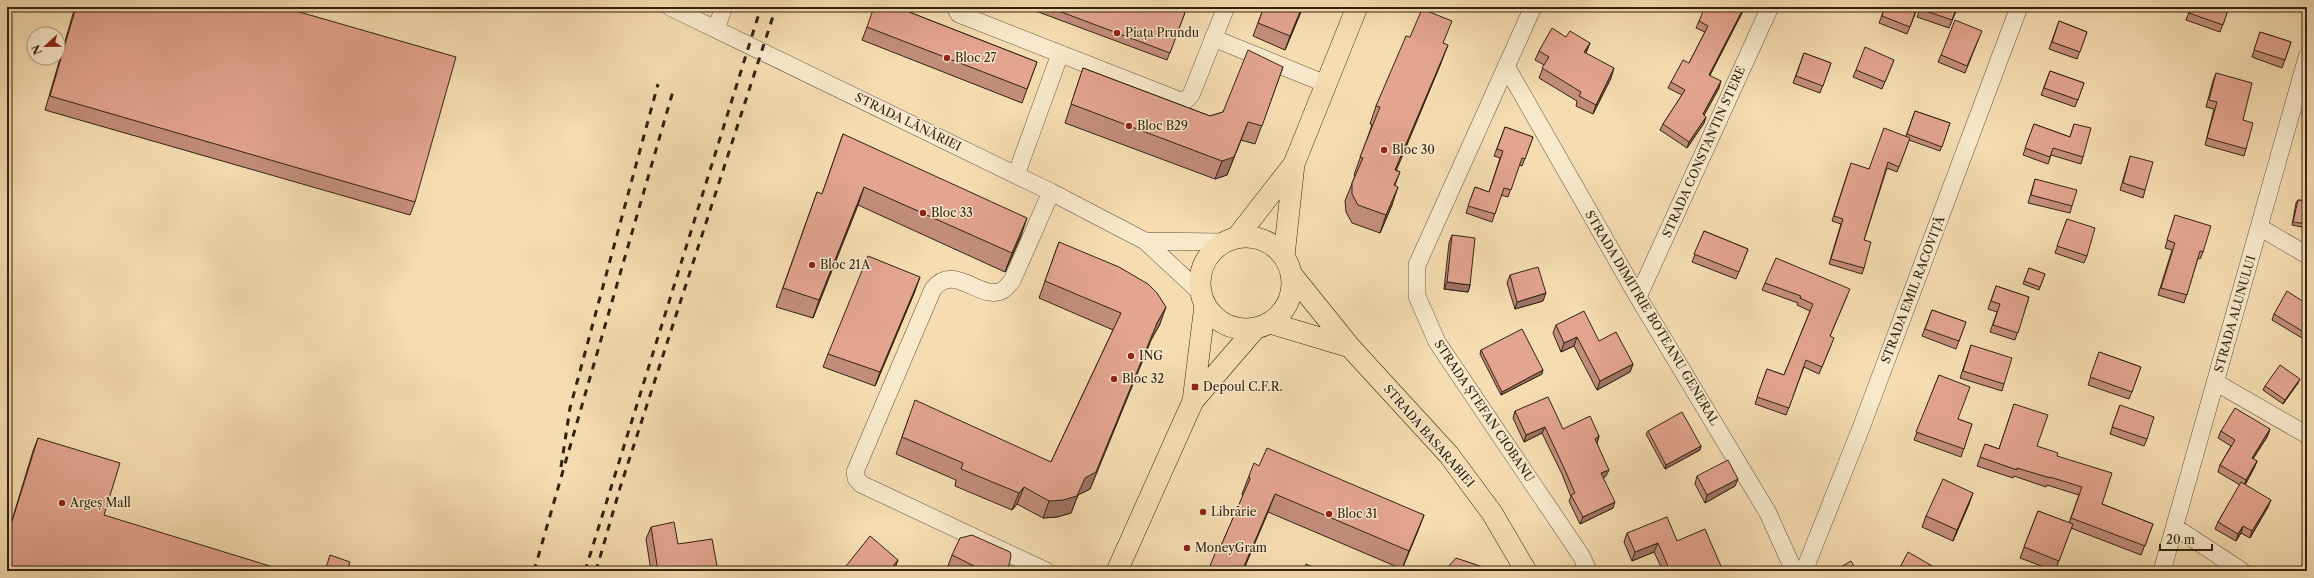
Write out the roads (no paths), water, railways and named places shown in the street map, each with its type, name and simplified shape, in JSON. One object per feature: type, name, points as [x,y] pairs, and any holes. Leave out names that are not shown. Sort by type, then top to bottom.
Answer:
[{"type":"main road","points":[[1230,240],[1294,164],[1357,7]]},
{"type":"main road","points":[[1117,571],[1194,401],[1262,326],[1281,314],[1288,302],[1292,289],[1288,265],[1294,164]]},
{"type":"main road","points":[[1194,401],[1203,298],[1200,278],[1203,264],[1211,251],[1230,240],[1250,236],[1264,239],[1275,246],[1288,265]]},
{"type":"main road","name":"STRADA BASARABIEI","points":[[1288,265],[1350,347],[1449,455],[1492,513],[1526,571]]},
{"type":"main road","points":[[1203,298],[1214,317],[1226,325],[1240,329],[1262,326],[1350,347]]},
{"type":"street","name":"STRADA LÂNĂRIEI","points":[[670,7],[1051,192],[1145,240]]},
{"type":"street","points":[[716,29],[724,7]]},
{"type":"street","points":[[955,7],[959,14],[1178,100],[1186,100],[1191,94],[1226,7]]},
{"type":"street","name":"STRADA ȘTEFAN CIOBANU","points":[[1533,7],[1416,265],[1417,296],[1437,342],[1582,557],[1588,571]]},
{"type":"street","name":"STRADA CONSTANTIN STERE","points":[[1638,297],[1770,7]]},
{"type":"street","name":"STRADA EMIL RACOVIȚĂ","points":[[1804,571],[1861,428],[2019,7]]},
{"type":"street","points":[[1213,38],[1326,84]]},
{"type":"street","points":[[1016,175],[1060,54]]},
{"type":"street","name":"STRADA ALUNULUI","points":[[2162,571],[2307,57]]},
{"type":"street","name":"STRADA DIMITRIE BOTEANU GENERAL","points":[[1506,66],[1638,297],[1768,513],[1794,571]]},
{"type":"street","points":[[1046,571],[861,484],[856,478],[855,472],[933,289],[939,281],[950,278],[994,292],[1003,290],[1012,281],[1051,192]]},
{"type":"street","points":[[2259,227],[2307,255]]},
{"type":"street","points":[[1145,240],[1230,240]]},
{"type":"street","points":[[1145,240],[1203,298]]},
{"type":"street","points":[[2215,382],[2307,435]]},
{"type":"street","points":[[2175,528],[2242,571]]},
{"type":"railway","points":[[585,571],[761,7]]},
{"type":"railway","points":[[596,571],[620,488],[776,7]]},
{"type":"railway","points":[[561,467],[570,408],[658,84]]},
{"type":"railway","points":[[534,571],[673,91]]},
{"type":"place","name":"Piața Prundu","points":[[1117,33]]},
{"type":"place","name":"Bloc 27","points":[[947,58]]},
{"type":"place","name":"Bloc B29","points":[[1129,126]]},
{"type":"place","name":"Bloc 30","points":[[1384,150]]},
{"type":"place","name":"Bloc 33","points":[[923,213]]},
{"type":"place","name":"Bloc 21A","points":[[812,265]]},
{"type":"place","name":"ING","points":[[1131,356]]},
{"type":"place","name":"Bloc 32","points":[[1114,379]]},
{"type":"place","name":"Depoul C.F.R.","points":[[1195,387]]},
{"type":"place","name":"Argeș Mall","points":[[62,503]]},
{"type":"place","name":"Librărie","points":[[1203,512]]},
{"type":"place","name":"Bloc 31","points":[[1329,514]]},
{"type":"place","name":"MoneyGram","points":[[1187,548]]}]
